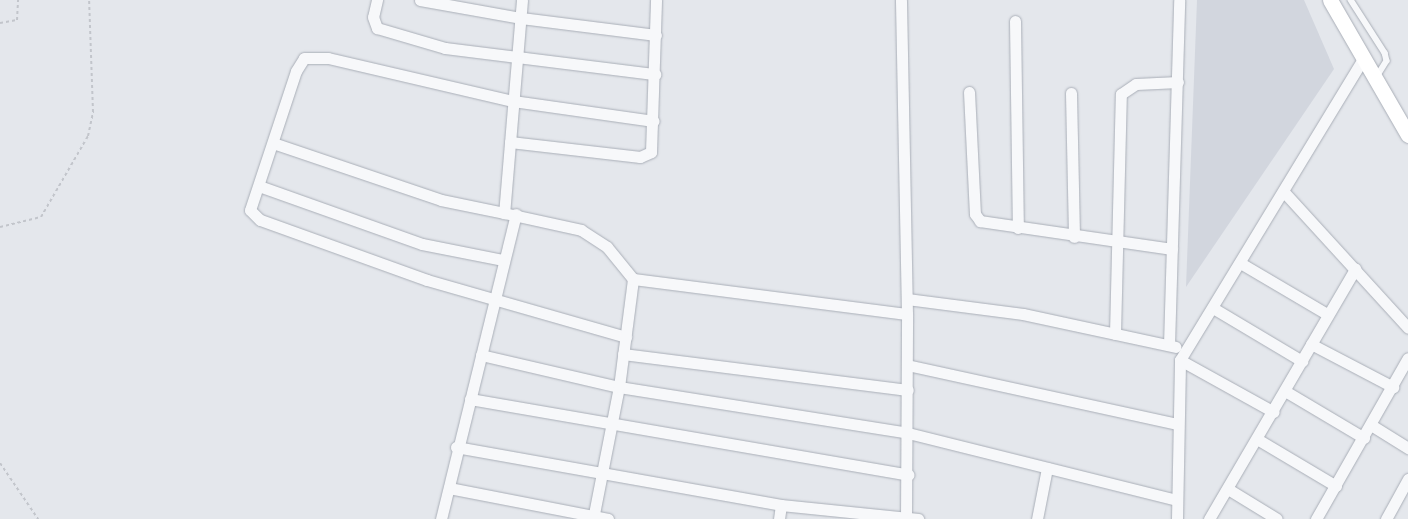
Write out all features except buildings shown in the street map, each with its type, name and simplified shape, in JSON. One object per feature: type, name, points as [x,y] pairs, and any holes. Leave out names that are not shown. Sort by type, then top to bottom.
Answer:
[{"type":"main road","points":[[1330,0],[1362,61],[1408,135]]},
{"type":"street","points":[[377,0],[373,17],[377,28],[445,48],[517,60],[655,74]]},
{"type":"street","points":[[504,213],[522,0]]},
{"type":"street","points":[[510,142],[640,157],[651,152],[654,121],[656,0]]},
{"type":"street","points":[[901,0],[908,390],[908,475],[906,518]]},
{"type":"street","points":[[1169,345],[1178,82],[1179,0]]},
{"type":"street","points":[[424,1],[521,18],[656,34]]},
{"type":"street","points":[[1015,21],[1018,228]]},
{"type":"street","points":[[626,337],[493,300],[260,220],[250,210],[296,70],[304,58],[328,58],[513,101],[654,121]]},
{"type":"street","points":[[1177,519],[1177,424],[1180,360],[1185,349],[1242,264],[1362,61]]},
{"type":"street","points":[[1115,334],[1121,94],[1136,84],[1178,82]]},
{"type":"street","points":[[968,92],[975,214],[986,223],[1074,237],[1172,249]]},
{"type":"street","points":[[1071,93],[1074,237]]},
{"type":"street","points":[[273,143],[442,200],[504,213],[516,214],[581,230],[607,247],[633,279],[907,314]]},
{"type":"street","points":[[259,186],[422,244],[503,260]]},
{"type":"street","points":[[1284,192],[1408,328]]},
{"type":"street","points":[[441,519],[449,488],[456,447],[470,399],[493,300],[516,214]]},
{"type":"street","points":[[1242,264],[1327,314]]},
{"type":"street","points":[[1209,519],[1274,412],[1327,314],[1355,269]]},
{"type":"street","points":[[593,518],[619,387],[633,279]]},
{"type":"street","points":[[906,299],[1023,314],[1185,349]]},
{"type":"street","points":[[1213,308],[1302,361]]},
{"type":"street","points":[[1311,344],[1393,387]]},
{"type":"street","points":[[623,354],[908,390]]},
{"type":"street","points":[[481,355],[619,387],[908,433],[1177,500]]},
{"type":"street","points":[[1316,519],[1364,438],[1408,358]]},
{"type":"street","points":[[1180,360],[1274,412]]},
{"type":"street","points":[[907,365],[1177,424]]},
{"type":"street","points":[[1285,392],[1364,438]]},
{"type":"street","points":[[470,399],[611,426],[908,475]]},
{"type":"street","points":[[1371,425],[1408,448]]},
{"type":"street","points":[[1257,439],[1336,486]]},
{"type":"street","points":[[456,447],[781,505],[918,519]]},
{"type":"street","points":[[1037,519],[1047,468]]},
{"type":"street","points":[[1386,519],[1408,479]]},
{"type":"street","points":[[449,488],[593,518],[608,519]]},
{"type":"street","points":[[1228,489],[1277,519]]},
{"type":"street","points":[[779,519],[781,505]]},
{"type":"lane","points":[[1351,0],[1386,53],[1385,68],[1374,80]]},
{"type":"path","points":[[0,23],[17,20],[18,0]]},
{"type":"path","points":[[0,227],[41,216],[88,136],[93,112],[89,0]]},
{"type":"path","points":[[0,463],[38,519]]},
{"type":"shaded area","points":[[1197,0],[1304,0],[1334,69],[1186,287]]}]
